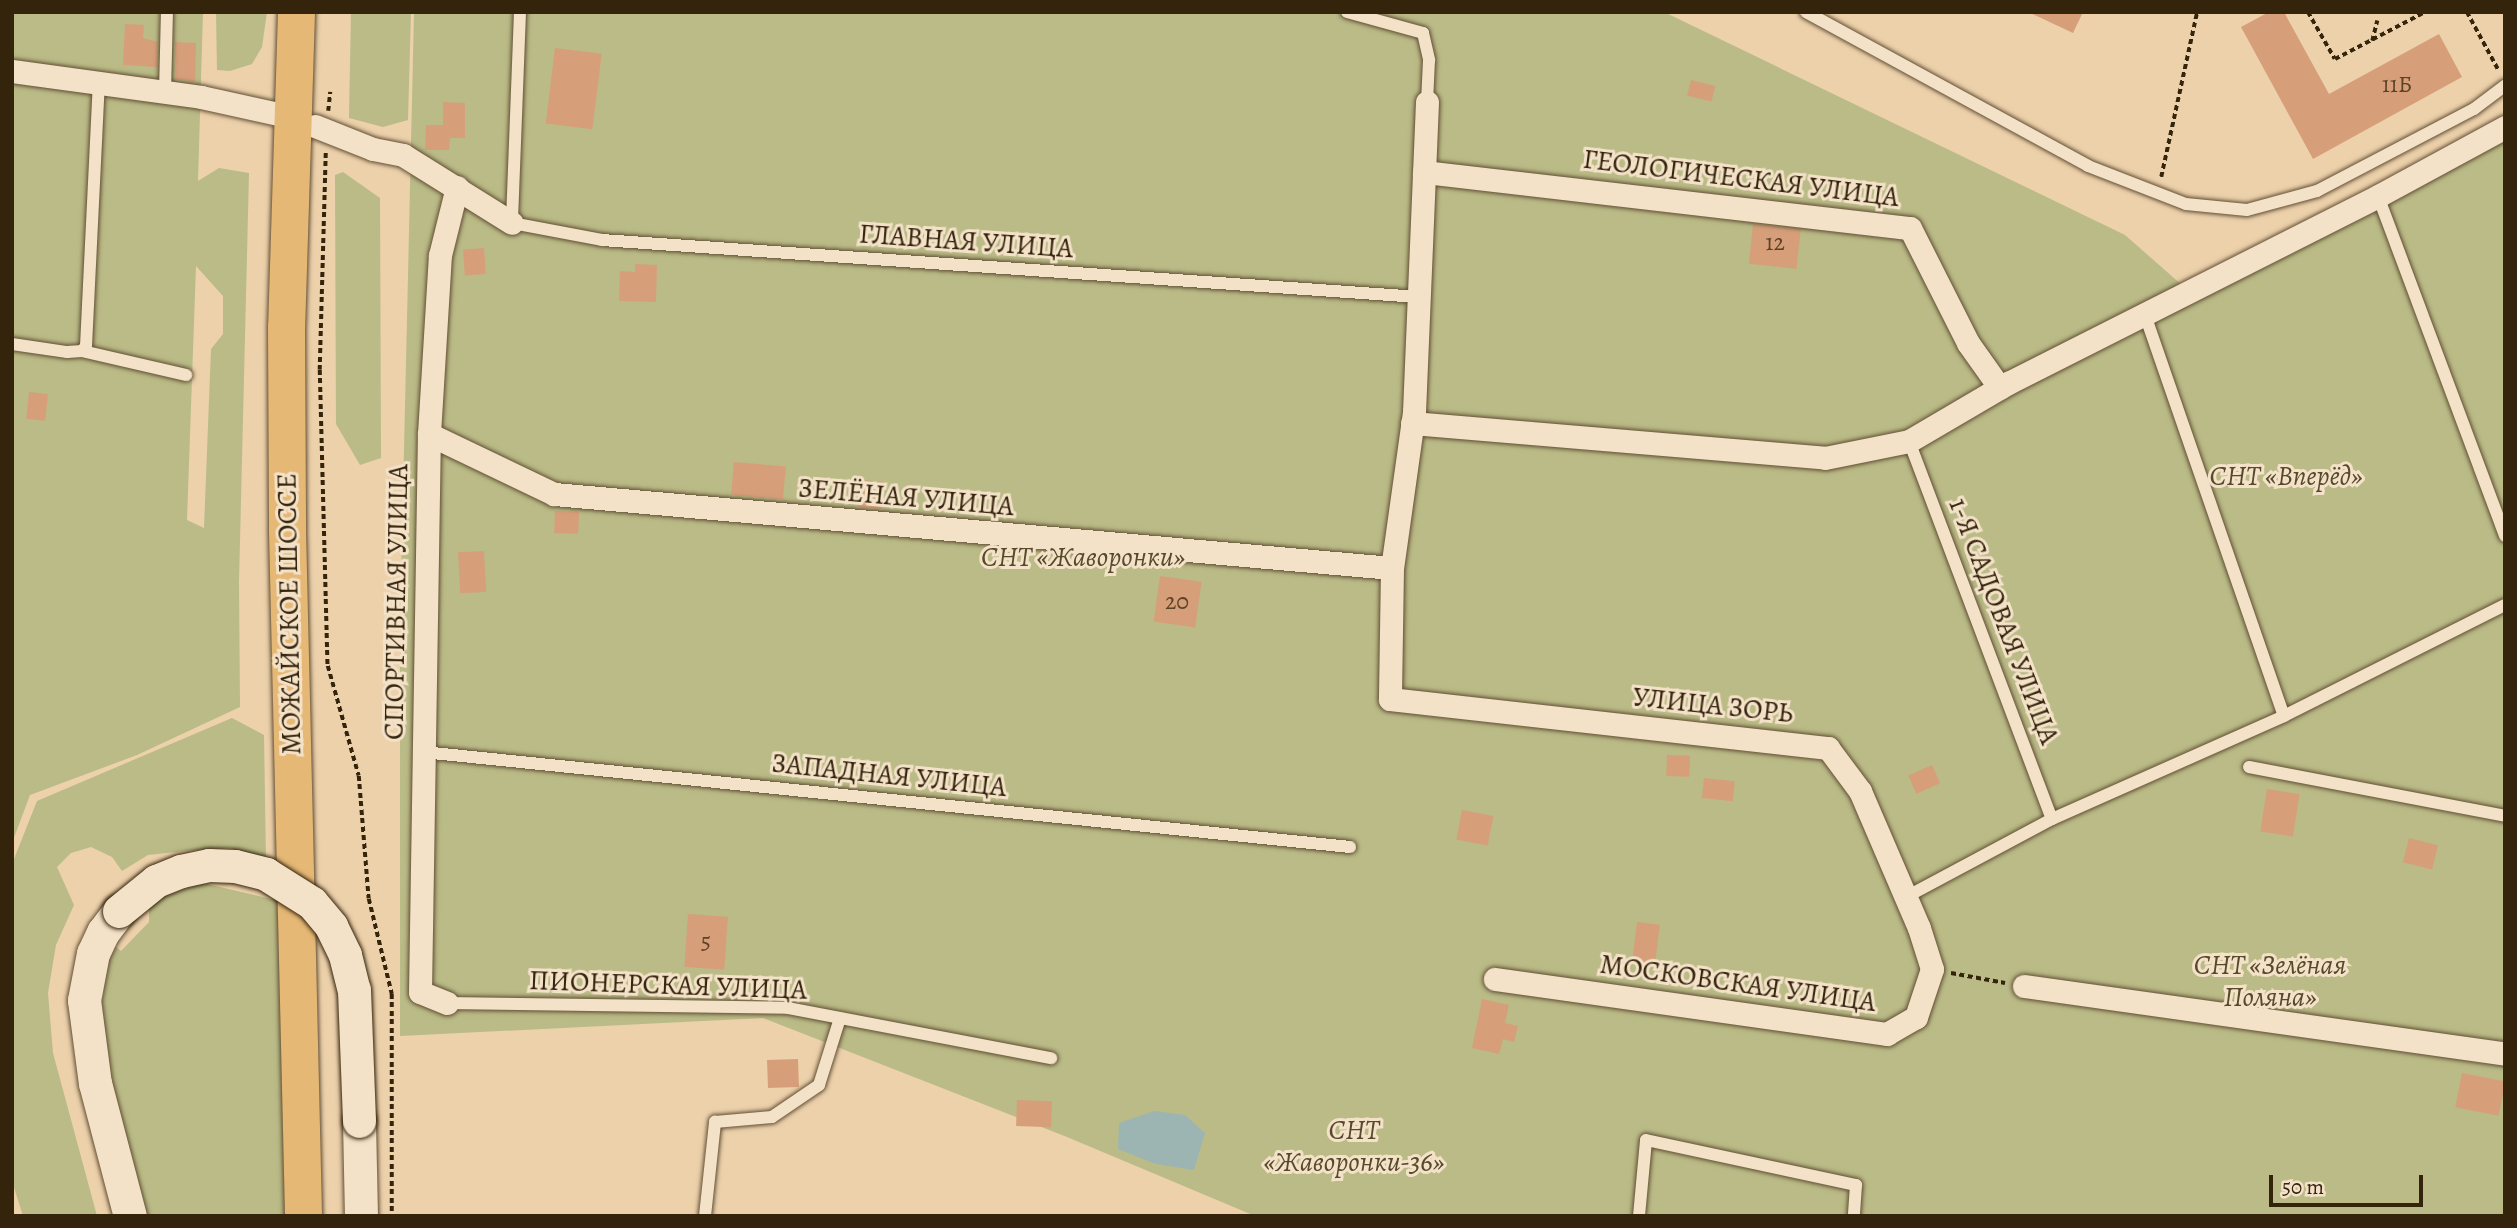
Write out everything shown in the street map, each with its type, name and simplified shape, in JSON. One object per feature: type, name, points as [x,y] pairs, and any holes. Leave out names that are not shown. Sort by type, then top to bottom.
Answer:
[{"type":"main road","name":"МОЖАЙСКОЕ ШОССЕ","points":[[296,12],[311,125],[310,528],[326,1216]]},
{"type":"main road","name":"МОЖАЙСКОЕ ШОССЕ","points":[[303,1216],[287,530],[286,327],[311,125],[319,12]]},
{"type":"main road","points":[[130,1216],[95,1083],[84,1000],[93,953],[103,932],[119,911],[156,881],[181,871],[209,865],[235,866],[266,874],[312,903],[331,926],[345,955],[354,990],[360,1216]]},
{"type":"street","points":[[12,71],[201,97],[311,125],[373,149],[403,155],[512,223]]},
{"type":"street","points":[[1392,568],[1412,423],[1427,102]]},
{"type":"street","points":[[1412,423],[1825,458],[1909,441],[2000,388],[2378,196],[2505,127]]},
{"type":"street","name":"ГЕОЛОГИЧЕСКАЯ УЛИЦА","points":[[1424,172],[1910,228],[1968,344],[2000,388]]},
{"type":"street","name":"СПОРТИВНАЯ УЛИЦА","points":[[447,1003],[419,992],[429,434],[440,255],[457,187]]},
{"type":"street","name":"ЗЕЛЁНАЯ УЛИЦА","points":[[429,434],[554,494],[1392,568]]},
{"type":"street","name":"УЛИЦА ЗОРЬ","points":[[1392,568],[1390,699],[1828,748],[1860,791],[1919,928],[1932,968]]},
{"type":"street","name":"МОСКОВСКАЯ УЛИЦА","points":[[1495,979],[1887,1034],[1916,1017],[1932,968]]},
{"type":"street","points":[[2024,986],[2505,1054]]},
{"type":"lane","points":[[165,92],[167,12]]},
{"type":"lane","points":[[512,223],[520,12]]},
{"type":"lane","points":[[1347,12],[1423,33],[1429,60],[1427,102]]},
{"type":"lane","points":[[1807,12],[2088,166],[2186,204],[2247,210],[2318,191],[2474,109],[2505,84]]},
{"type":"lane","points":[[82,351],[87,341],[99,83]]},
{"type":"lane","points":[[2378,196],[2505,536]]},
{"type":"lane","name":"ГЛАВНАЯ УЛИЦА","points":[[512,223],[602,240],[1419,297]]},
{"type":"lane","points":[[2145,315],[2284,716]]},
{"type":"lane","points":[[12,344],[43,350],[82,351],[186,375]]},
{"type":"lane","name":"1-Я САДОВАЯ УЛИЦА","points":[[1909,441],[2053,819]]},
{"type":"lane","points":[[1906,897],[2053,819],[2284,716],[2505,605]]},
{"type":"lane","name":"ЗАПАДНАЯ УЛИЦА","points":[[423,752],[1350,847]]},
{"type":"lane","points":[[2249,767],[2505,816]]},
{"type":"lane","name":"ПИОНЕРСКАЯ УЛИЦА","points":[[447,1003],[788,1008],[1051,1058]]},
{"type":"lane","points":[[705,1216],[715,1122],[772,1117],[819,1085],[840,1018]]},
{"type":"lane","points":[[1639,1216],[1646,1140],[1856,1185],[1854,1216]]},
{"type":"path","points":[[2157,193],[2197,12]]},
{"type":"path","points":[[2308,12],[2335,59],[2424,12]]},
{"type":"path","points":[[2467,12],[2505,84]]},
{"type":"path","points":[[2372,41],[2377,21]]},
{"type":"path","points":[[311,125],[328,666],[359,776],[369,899],[392,994],[392,1216]]},
{"type":"path","points":[[1932,968],[2024,986]]},
{"type":"green space","points":[[12,12],[203,12],[198,181],[219,168],[249,173],[239,582],[240,707],[137,755],[30,795],[12,843]],"holes":[[[196,266],[223,296],[223,334],[211,349],[204,528],[187,520]]]},
{"type":"green space","points":[[216,12],[267,12],[262,47],[252,64],[230,71],[217,70]]},
{"type":"green space","points":[[351,12],[411,12],[408,120],[383,127],[349,118]]},
{"type":"green space","name":"СНТ «Жаворонки»","points":[[414,12],[1664,12],[2125,235],[2183,286],[2505,121],[2505,1216],[1255,1216],[1067,1137],[763,1018],[400,1036],[400,626]]},
{"type":"green space","points":[[343,172],[380,198],[381,458],[360,465],[336,424],[335,175]]},
{"type":"green space","points":[[232,718],[264,735],[266,860],[230,848],[194,850],[148,855],[122,871],[112,857],[91,847],[71,853],[57,867],[74,905],[56,945],[48,993],[53,1053],[97,1216],[23,1216],[12,1181],[12,864],[37,801]]},
{"type":"green space","points":[[203,883],[279,901],[285,1216],[144,1216],[107,1074],[101,1008],[111,943],[121,951],[149,922],[149,901]]},
{"type":"water","points":[[1154,1111],[1185,1115],[1205,1133],[1194,1170],[1156,1164],[1118,1149],[1119,1123]]},
{"type":"building","points":[[2028,12],[2083,12],[2073,33]]},
{"type":"building","points":[[2269,12],[2284,12],[2329,94],[2439,34],[2462,77],[2313,159],[2241,27]]},
{"type":"building","points":[[125,24],[144,25],[143,38],[158,42],[157,67],[123,65]]},
{"type":"building","points":[[175,42],[196,43],[195,82],[176,79]]},
{"type":"building","points":[[555,48],[602,54],[592,129],[546,123]]},
{"type":"building","points":[[1691,80],[1715,86],[1711,102],[1687,96]]},
{"type":"building","points":[[443,102],[465,103],[465,138],[450,138],[449,150],[425,150],[426,125],[443,125]]},
{"type":"building","points":[[1753,224],[1801,229],[1797,269],[1749,264]]},
{"type":"building","points":[[484,248],[486,274],[465,275],[463,249]]},
{"type":"building","points":[[635,264],[657,265],[656,302],[619,301],[620,271],[635,272]]},
{"type":"building","points":[[29,392],[48,394],[45,421],[26,419]]},
{"type":"building","points":[[734,462],[786,467],[783,499],[731,495]]},
{"type":"building","points":[[860,480],[884,482],[882,509],[858,507]]},
{"type":"building","points":[[555,511],[579,512],[578,534],[554,533]]},
{"type":"building","points":[[484,551],[486,592],[460,593],[458,552]]},
{"type":"building","points":[[1160,576],[1202,582],[1195,627],[1154,622]]},
{"type":"building","points":[[1667,755],[1690,756],[1689,777],[1666,776]]},
{"type":"building","points":[[1932,765],[1940,783],[1916,794],[1908,776]]},
{"type":"building","points":[[1704,778],[1735,781],[1733,801],[1702,798]]},
{"type":"building","points":[[2267,789],[2300,794],[2293,837],[2260,831]]},
{"type":"building","points":[[1462,810],[1493,816],[1488,846],[1456,839]]},
{"type":"building","points":[[2409,838],[2438,845],[2432,870],[2403,862]]},
{"type":"building","points":[[688,914],[728,917],[724,970],[684,967]]},
{"type":"building","points":[[1637,922],[1660,925],[1655,965],[1632,962]]},
{"type":"building","points":[[1482,999],[1509,1005],[1505,1023],[1518,1026],[1514,1042],[1503,1039],[1499,1054],[1472,1048]]},
{"type":"building","points":[[798,1059],[799,1087],[768,1088],[767,1060]]},
{"type":"building","points":[[2462,1073],[2505,1081],[2499,1116],[2455,1107]]},
{"type":"building","points":[[1017,1100],[1052,1101],[1051,1127],[1016,1126]]},
{"type":"park label","name":"СНТ «Вперёд»","points":[[2286,476]]},
{"type":"park label","name":"СНТ «Зелёная Поляна»","points":[[2270,981]]},
{"type":"park label","name":"СНТ «Жаворонки-36»","points":[[1354,1146]]}]
